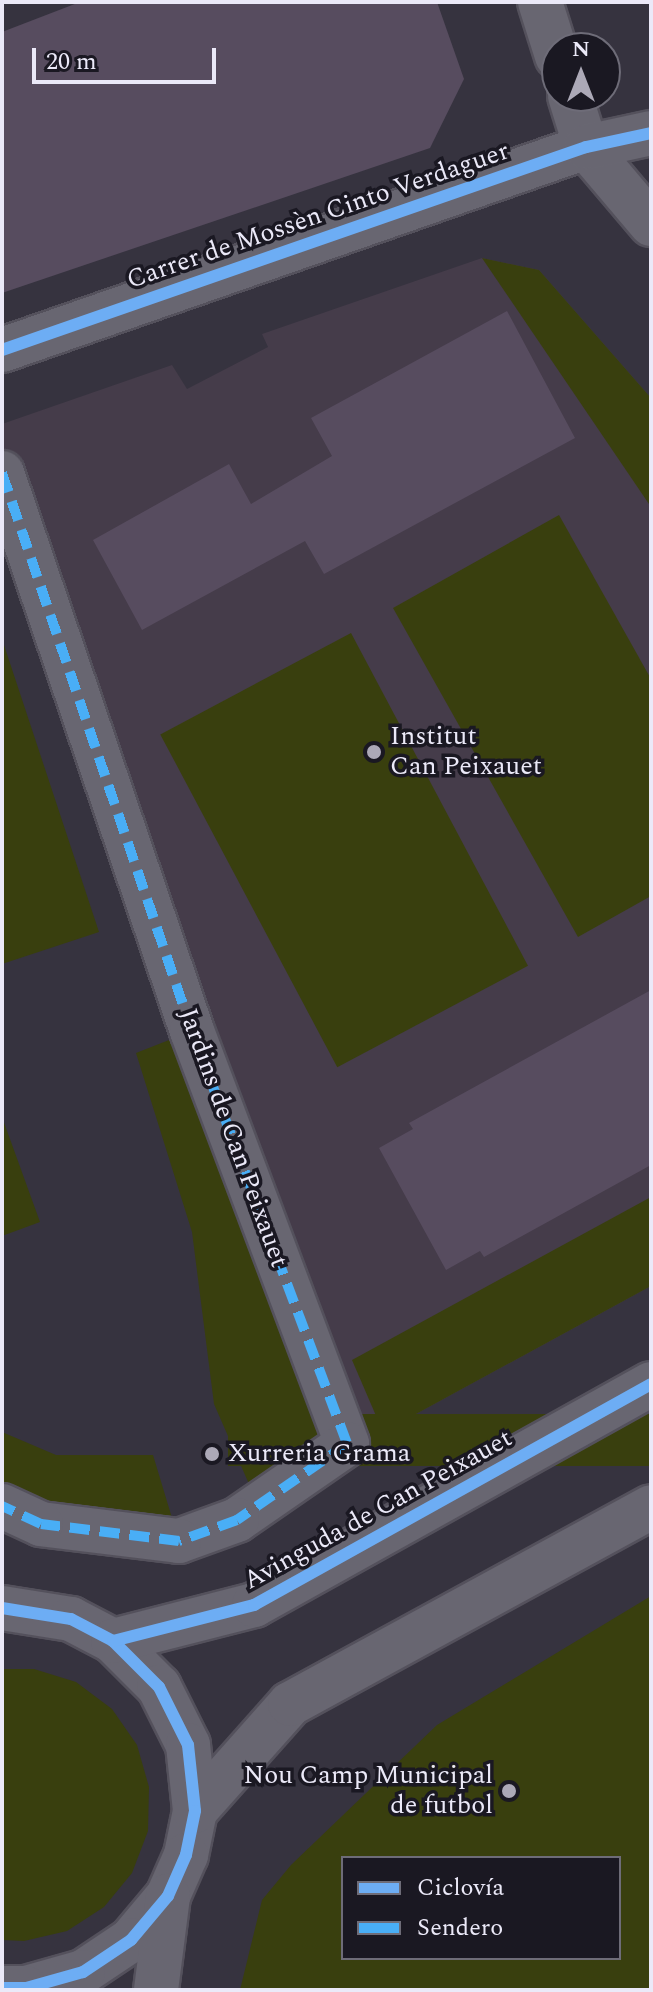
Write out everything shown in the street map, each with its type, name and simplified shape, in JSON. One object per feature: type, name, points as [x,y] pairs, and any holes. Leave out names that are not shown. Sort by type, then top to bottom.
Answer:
[{"type":"street","points":[[540,2],[549,32]]},
{"type":"street","points":[[575,112],[586,147],[651,224]]},
{"type":"street","name":"Carrer de Mossèn Cinto Verdaguer","points":[[2,350],[586,147],[651,133]]},
{"type":"street","name":"Jardins de Can Peixauet","points":[[2,473],[192,1031],[347,1444],[237,1520],[179,1541],[41,1524],[2,1506]]},
{"type":"street","name":"Avinguda de Can Peixauet","points":[[113,1641],[254,1605],[651,1384]]},
{"type":"street","points":[[195,1811],[290,1704],[651,1507]]},
{"type":"street","points":[[2,1988],[26,1988],[83,1972],[131,1940],[168,1896],[186,1855],[195,1811],[188,1745],[159,1687],[113,1641],[71,1619],[9,1604]]},
{"type":"street","points":[[156,1990],[168,1896]]},
{"type":"shaded area","name":"Institut Can Peixauet","points":[[482,258],[539,270],[651,398],[651,1286],[383,1432],[347,1444],[2,473],[2,424],[172,365],[187,389],[268,347],[262,334]]},
{"type":"green space","points":[[482,258],[539,270],[651,398],[651,507]]},
{"type":"green space","points":[[559,515],[651,679],[651,896],[578,937],[393,608]]},
{"type":"green space","points":[[351,633],[528,966],[337,1067],[160,734]]},
{"type":"green space","points":[[2,639],[99,932],[2,964]]},
{"type":"green space","points":[[192,1031],[347,1444],[256,1500],[214,1404],[192,1232],[136,1053]]},
{"type":"green space","points":[[2,1117],[40,1222],[2,1236]]},
{"type":"green space","points":[[651,1197],[651,1286],[383,1432],[352,1360]]},
{"type":"green space","points":[[228,1414],[651,1414],[651,1466],[228,1466]]},
{"type":"green space","points":[[2,1432],[56,1455],[153,1455],[179,1541],[2,1506]]},
{"type":"green space","name":"Nou Camp Municipal de futbol","points":[[651,1596],[651,1990],[240,1990],[262,1900],[291,1865],[437,1725]]},
{"type":"green space","points":[[2,1669],[34,1669],[76,1682],[112,1709],[137,1745],[149,1787],[148,1831],[132,1873],[104,1907],[67,1931],[24,1941],[2,1940]]},
{"type":"building","points":[[80,2],[437,2],[464,79],[430,148],[2,293],[2,32]]},
{"type":"building","points":[[507,311],[575,438],[324,574],[305,541],[142,630],[93,540],[229,464],[251,504],[332,456],[311,418]]},
{"type":"building","points":[[651,990],[651,1165],[484,1257],[480,1251],[446,1270],[379,1148],[413,1129],[409,1123]]},
{"type":"marked path","points":[[2,473],[192,1031],[347,1444],[237,1520],[179,1541],[41,1524],[2,1506]]},
{"type":"cycle path","points":[[2,350],[586,147],[651,133]]},
{"type":"cycle path","points":[[113,1641],[254,1605],[651,1384]]},
{"type":"cycle path","points":[[2,1608],[71,1619],[113,1641],[159,1687],[188,1745],[195,1811],[186,1855],[168,1896],[131,1940],[83,1972],[26,1988],[2,1988]]},
{"type":"place","name":"Institut Can Peixauet","points":[[374,752]]},
{"type":"place","name":"Xurreria Grama","points":[[212,1454]]},
{"type":"place","name":"Nou Camp Municipal de futbol","points":[[509,1791]]}]
